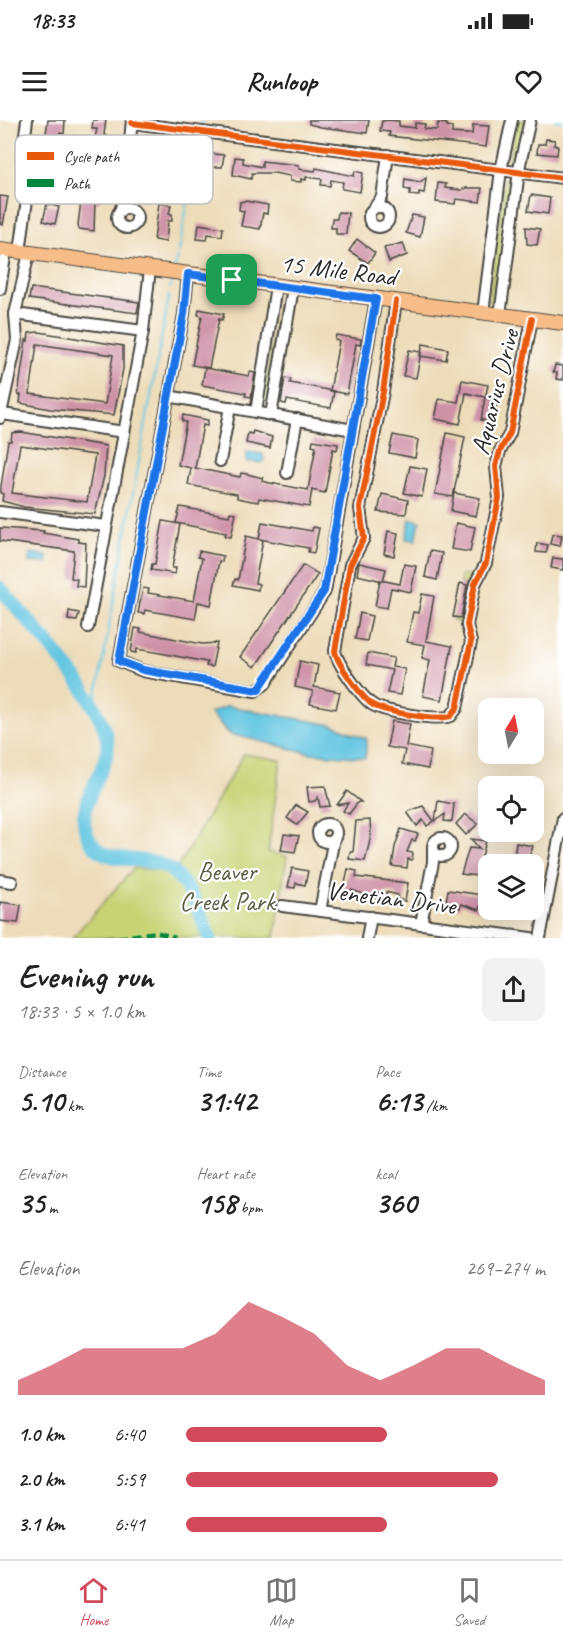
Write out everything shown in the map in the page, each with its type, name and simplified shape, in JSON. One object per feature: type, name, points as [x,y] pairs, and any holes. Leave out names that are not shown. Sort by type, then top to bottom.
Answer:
[{"type":"main road","name":"15 Mile Road","points":[[3,250],[563,324]]},
{"type":"street","points":[[25,135],[27,120]]},
{"type":"street","points":[[483,313],[501,170],[512,120]]},
{"type":"street","points":[[500,315],[519,172],[530,120]]},
{"type":"street","points":[[132,121],[563,178]]},
{"type":"street","points":[[382,198],[369,219],[379,228],[386,226],[390,220],[382,198],[388,155]]},
{"type":"street","points":[[27,204],[25,253],[15,314],[17,340],[1,416],[124,432]]},
{"type":"street","points":[[122,204],[117,220],[121,225],[127,227],[136,220],[128,204]]},
{"type":"street","points":[[374,208],[381,207],[387,210]]},
{"type":"street","points":[[120,211],[125,208],[131,209]]},
{"type":"street","points":[[0,289],[3,250]]},
{"type":"street","points":[[88,627],[143,331],[150,269]]},
{"type":"street","points":[[188,274],[119,661],[143,670],[255,691],[263,686],[324,593],[376,299]]},
{"type":"street","points":[[256,412],[276,286]]},
{"type":"street","points":[[271,415],[293,288]]},
{"type":"street","name":"Aquarius Drive","points":[[396,302],[381,402],[360,508],[364,538],[350,565],[335,651],[338,660],[364,698],[373,705],[439,718],[451,716],[457,708],[471,642],[467,627],[475,584],[486,563],[499,498],[496,466],[500,451],[510,433],[532,320]]},
{"type":"street","points":[[15,314],[143,331]]},
{"type":"street","points":[[168,396],[353,430]]},
{"type":"street","points":[[220,461],[230,407]]},
{"type":"street","points":[[287,473],[297,419]]},
{"type":"street","points":[[0,512],[106,526]]},
{"type":"street","points":[[540,938],[559,859],[563,818]]},
{"type":"street","points":[[421,924],[438,859],[451,849],[448,841],[440,839],[433,848],[438,859]]},
{"type":"street","points":[[320,911],[329,843]]},
{"type":"street","points":[[0,880],[12,882]]},
{"type":"street","name":"Venetian Drive","points":[[282,906],[531,938]]},
{"type":"street","points":[[367,938],[371,918]]},
{"type":"green space","points":[[516,120],[525,120],[515,164],[508,166]]},
{"type":"green space","points":[[511,176],[513,180],[496,302],[493,303],[489,301],[505,177]]},
{"type":"green space","points":[[279,297],[286,297],[268,404],[262,403]]},
{"type":"green space","points":[[462,575],[470,575],[472,579],[462,624],[460,624],[453,620],[453,617],[461,618],[467,585],[460,583]]},
{"type":"green space","name":"Beaver Creek Park","points":[[244,754],[281,760],[268,852],[287,856],[275,938],[72,938],[134,868],[175,872]]},
{"type":"water","points":[[247,452],[263,454],[264,461],[261,463],[246,461]]},
{"type":"water","points":[[410,519],[420,521],[416,540],[406,539]]},
{"type":"water","points":[[30,553],[47,556],[47,563],[29,562]]},
{"type":"water","points":[[227,706],[333,725],[367,739],[365,758],[310,753],[230,734],[210,713]]},
{"type":"building","points":[[48,120],[65,120],[64,134],[46,135]]},
{"type":"building","points":[[93,120],[106,120],[104,135],[96,135],[97,129],[92,129]]},
{"type":"building","points":[[309,120],[369,120],[367,133],[321,127],[309,124]]},
{"type":"building","points":[[382,121],[399,121],[399,126],[415,128],[415,123],[425,124],[424,129],[437,130],[438,123],[447,124],[452,127],[452,133],[465,134],[472,134],[473,125],[489,126],[486,147],[389,136],[390,132],[380,131]]},
{"type":"building","points":[[546,139],[555,140],[554,145],[558,146],[557,155],[537,153],[538,144],[545,144]]},
{"type":"building","points":[[213,154],[224,155],[222,167],[213,167]]},
{"type":"building","points":[[235,157],[243,158],[243,163],[262,167],[262,161],[299,165],[299,169],[315,171],[316,168],[354,176],[355,171],[363,173],[360,192],[342,189],[343,182],[331,180],[330,186],[321,185],[322,179],[306,177],[306,180],[301,179],[301,182],[290,181],[290,176],[274,173],[252,173],[251,179],[233,175]]},
{"type":"building","points":[[426,178],[424,193],[419,192],[419,196],[410,195],[410,190],[404,189],[405,179],[420,182]]},
{"type":"building","points":[[438,183],[446,184],[445,188],[461,190],[482,188],[480,202],[456,199],[455,204],[436,202]]},
{"type":"building","points":[[531,195],[550,198],[548,214],[528,211]]},
{"type":"building","points":[[0,196],[8,197],[3,225],[0,224]]},
{"type":"building","points":[[240,202],[268,205],[267,214],[263,213],[260,229],[241,226],[244,211],[239,210]]},
{"type":"building","points":[[47,204],[59,207],[55,224],[43,221]]},
{"type":"building","points":[[81,204],[95,204],[94,231],[79,229]]},
{"type":"building","points":[[159,204],[171,205],[169,214],[172,214],[172,221],[168,221],[166,242],[154,240]]},
{"type":"building","points":[[338,212],[348,213],[346,234],[336,234],[336,228],[331,228],[332,219],[337,219]]},
{"type":"building","points":[[412,215],[424,217],[420,237],[406,233]]},
{"type":"building","points":[[199,224],[223,228],[222,236],[208,234],[207,240],[197,239]]},
{"type":"building","points":[[526,227],[540,229],[537,245],[527,244]]},
{"type":"building","points":[[357,239],[375,253],[368,263],[349,251]]},
{"type":"building","points":[[403,243],[407,255],[389,262],[384,248]]},
{"type":"building","points":[[31,288],[139,302],[137,313],[29,299]]},
{"type":"building","points":[[199,309],[224,314],[222,320],[219,319],[209,368],[192,365],[202,316],[198,315]]},
{"type":"building","points":[[39,332],[123,346],[123,369],[114,415],[50,409],[20,403],[21,395],[18,395],[29,333]],"holes":[[[37,344],[113,355],[105,404],[30,394]]]},
{"type":"building","points":[[336,335],[361,339],[360,345],[356,344],[347,394],[330,391],[339,341],[335,340]]},
{"type":"building","points":[[423,344],[448,349],[446,360],[420,356]]},
{"type":"building","points":[[409,350],[421,352],[416,378],[403,376]]},
{"type":"building","points":[[555,365],[563,366],[563,380],[556,379],[557,373],[553,372]]},
{"type":"building","points":[[205,368],[249,376],[250,372],[255,373],[251,397],[245,396],[246,393],[202,385]]},
{"type":"building","points":[[285,378],[291,379],[290,383],[334,391],[331,408],[287,400],[286,404],[281,403]]},
{"type":"building","points":[[462,380],[488,385],[486,394],[498,396],[494,422],[481,420],[485,397],[466,393],[460,424],[435,419],[439,399],[458,402]]},
{"type":"building","points":[[183,415],[208,420],[207,426],[203,425],[195,468],[240,477],[241,473],[247,474],[263,478],[262,481],[270,483],[308,490],[316,446],[312,445],[313,440],[338,444],[337,450],[333,449],[325,493],[312,490],[309,507],[259,498],[258,502],[252,501],[237,498],[237,494],[188,485],[191,468],[178,465],[186,422],[182,421]]},
{"type":"building","points":[[253,431],[272,437],[270,448],[246,443],[248,433],[252,434]]},
{"type":"building","points":[[21,432],[106,446],[104,476],[95,514],[24,507],[2,501],[3,494],[0,493],[8,441],[11,441],[12,433]],"holes":[[[20,445],[95,455],[87,502],[12,493]]]},
{"type":"building","points":[[447,433],[465,437],[453,497],[435,494]]},
{"type":"building","points":[[393,435],[418,440],[415,458],[389,453]]},
{"type":"building","points":[[410,466],[427,469],[422,497],[404,493]]},
{"type":"building","points":[[454,493],[480,498],[476,516],[451,511]]},
{"type":"building","points":[[382,494],[408,500],[406,514],[378,512]]},
{"type":"building","points":[[180,507],[229,516],[230,512],[236,513],[231,537],[225,536],[226,533],[176,523]]},
{"type":"building","points":[[163,521],[180,524],[172,568],[176,568],[175,574],[151,570],[152,564],[155,564]]},
{"type":"building","points":[[262,522],[312,531],[313,527],[319,528],[314,553],[308,552],[309,548],[259,539]]},
{"type":"building","points":[[456,523],[475,527],[470,552],[451,549]]},
{"type":"building","points":[[0,528],[44,531],[43,533],[78,539],[78,542],[86,543],[84,587],[76,586],[77,579],[71,578],[74,551],[0,541]]},
{"type":"building","points":[[388,531],[398,533],[394,556],[384,554]]},
{"type":"building","points":[[552,534],[562,535],[560,546],[550,544]]},
{"type":"building","points":[[246,536],[263,540],[255,583],[259,584],[258,590],[233,585],[235,579],[238,580]]},
{"type":"building","points":[[537,543],[548,545],[546,553],[536,552]]},
{"type":"building","points":[[199,551],[223,556],[222,562],[219,561],[211,605],[198,602],[195,619],[145,610],[144,614],[138,613],[143,588],[149,589],[148,593],[194,601],[202,558],[198,557]]},
{"type":"building","points":[[430,551],[442,553],[437,580],[425,577]]},
{"type":"building","points":[[553,558],[563,559],[563,570],[551,568]]},
{"type":"building","points":[[359,563],[386,569],[383,581],[357,575]]},
{"type":"building","points":[[404,564],[416,566],[411,592],[391,588],[387,608],[375,606],[380,580],[400,584]]},
{"type":"building","points":[[303,565],[318,574],[255,667],[240,657]]},
{"type":"building","points":[[460,583],[467,585],[461,618],[453,617]]},
{"type":"building","points":[[422,594],[434,596],[426,641],[452,646],[442,700],[423,696],[430,660],[422,658],[425,645],[407,642],[413,612],[418,613]]},
{"type":"building","points":[[69,611],[79,613],[77,621],[68,620]]},
{"type":"building","points":[[360,613],[372,616],[367,641],[355,639]]},
{"type":"building","points":[[135,628],[141,629],[140,632],[202,644],[217,643],[212,667],[206,666],[207,662],[160,653],[137,649],[136,653],[131,652]]},
{"type":"building","points":[[368,653],[394,658],[392,667],[405,669],[400,695],[387,693],[392,670],[366,665]]},
{"type":"building","points":[[300,661],[318,665],[314,687],[340,692],[336,709],[310,704],[313,691],[295,687]]},
{"type":"building","points":[[392,721],[410,724],[406,746],[431,751],[428,769],[402,764],[405,750],[387,747]]},
{"type":"building","points":[[325,786],[330,806],[320,807],[318,797],[315,801],[309,802],[307,787]]},
{"type":"building","points":[[347,791],[361,802],[358,802],[349,814],[343,811],[348,803],[337,805]]},
{"type":"building","points":[[438,801],[454,804],[452,822],[444,821],[445,814],[435,821]]},
{"type":"building","points":[[296,805],[308,812],[297,825],[287,818]]},
{"type":"building","points":[[423,806],[434,821],[427,826],[423,820],[417,826],[407,812]]},
{"type":"building","points":[[465,814],[478,824],[466,835],[456,824]]},
{"type":"building","points":[[370,820],[371,836],[365,861],[349,859],[350,852],[353,852],[356,821]]},
{"type":"building","points":[[401,829],[418,834],[415,841],[412,840],[407,852],[413,853],[412,860],[408,859],[407,868],[392,866]]},
{"type":"building","points":[[284,834],[299,836],[295,852],[281,850]]},
{"type":"building","points":[[471,839],[486,842],[483,854],[478,854],[477,876],[461,874],[469,848],[480,849]]},
{"type":"building","points":[[516,843],[533,846],[530,854],[515,854]]},
{"type":"building","points":[[292,868],[308,871],[305,885],[296,883],[295,888],[288,887]]},
{"type":"building","points":[[348,869],[357,871],[356,877],[408,883],[405,901],[397,899],[398,895],[386,892],[386,895],[377,893],[376,898],[351,890],[350,895],[343,893]]},
{"type":"building","points":[[448,890],[478,894],[478,910],[461,904],[460,908],[446,902]]},
{"type":"building","points":[[0,902],[21,905],[18,923],[0,921]]},
{"type":"waterway","points":[[201,125],[202,120]]},
{"type":"waterway","points":[[555,120],[563,121]]},
{"type":"waterway","points":[[179,252],[187,204]]},
{"type":"waterway","points":[[175,267],[178,257]]},
{"type":"waterway","points":[[170,288],[172,280]]},
{"type":"waterway","points":[[95,705],[169,296]]},
{"type":"waterway","points":[[0,588],[67,667],[98,714],[106,735],[107,753],[85,812],[86,831],[93,844],[102,852],[113,857],[152,862],[165,866],[175,874],[191,896],[210,938]]},
{"type":"marked path","points":[[91,938],[123,937],[156,932],[175,938]]},
{"type":"cycle path","points":[[132,123],[563,178]]},
{"type":"cycle path","points":[[396,301],[383,392],[360,508],[364,538],[350,565],[335,651],[345,672],[368,701],[379,708],[412,715],[451,716],[457,708],[471,642],[467,625],[475,584],[486,563],[499,498],[496,466],[500,451],[510,433],[532,319]]},
{"type":"route","points":[[188,274],[232,280],[376,299],[324,593],[265,684],[255,691],[143,670],[119,661],[184,314],[188,274]]}]
